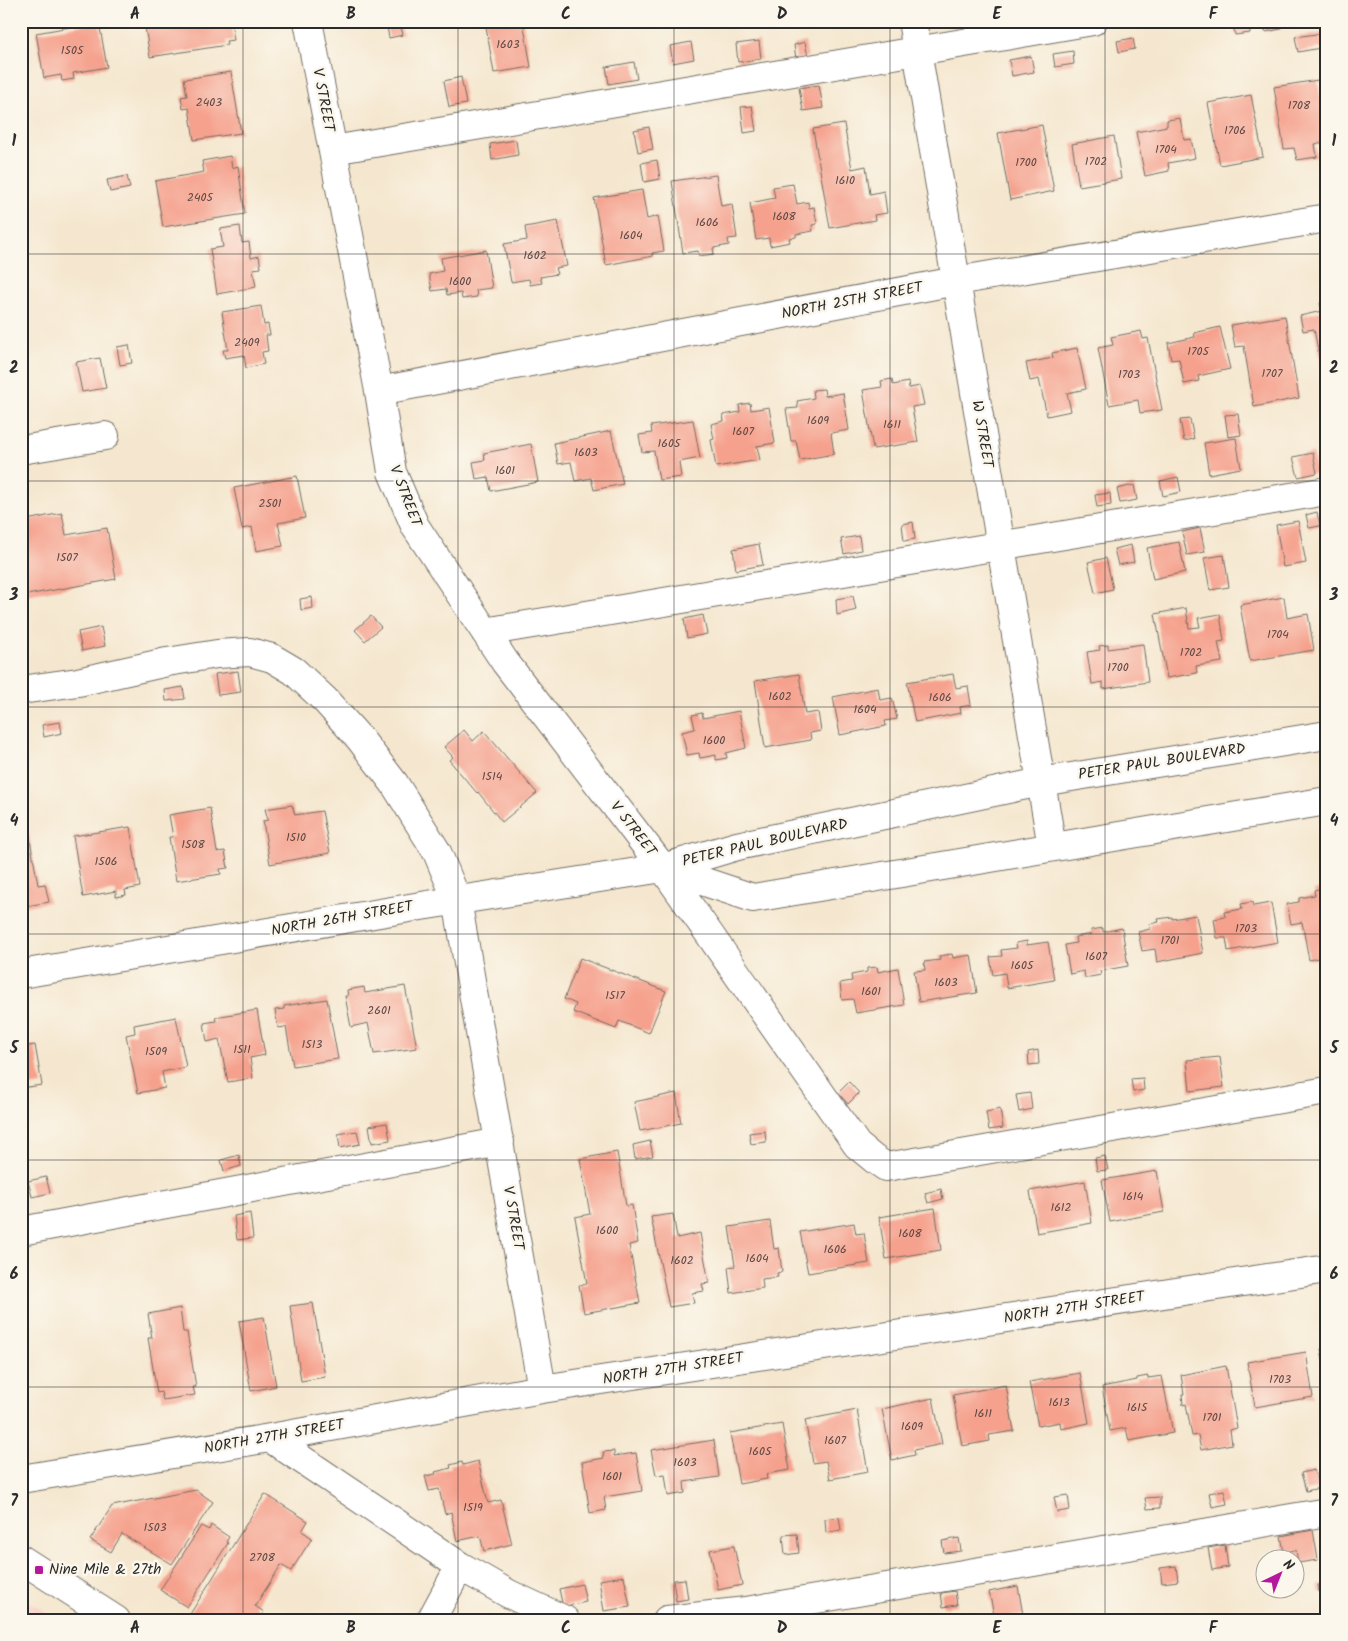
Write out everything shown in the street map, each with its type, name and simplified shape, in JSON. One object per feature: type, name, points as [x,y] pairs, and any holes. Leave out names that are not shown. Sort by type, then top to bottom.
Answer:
[{"type":"street","name":"V STREET","points":[[308,21],[380,391],[392,472],[415,526],[505,662],[663,868],[857,1145],[886,1167],[1327,1091]]},
{"type":"street","name":"W STREET","points":[[912,21],[1052,847]]},
{"type":"street","points":[[333,150],[1093,21]]},
{"type":"street","name":"NORTH 25TH STREET","points":[[380,391],[956,281],[1327,218]]},
{"type":"street","points":[[21,450],[105,436]]},
{"type":"street","points":[[485,632],[1327,491]]},
{"type":"street","name":"V STREET","points":[[21,690],[78,682],[168,662],[217,654],[250,652],[272,658],[294,671],[325,700],[360,739],[388,776],[437,852],[457,900],[542,1389]]},
{"type":"street","name":"PETER PAUL BOULEVARD","points":[[663,868],[737,846],[1040,782],[1327,735]]},
{"type":"street","name":"PETER PAUL BOULEVARD","points":[[663,868],[753,898],[1327,801]]},
{"type":"street","name":"NORTH 26TH STREET","points":[[21,974],[457,900],[663,868]]},
{"type":"street","points":[[21,1231],[500,1142]]},
{"type":"street","name":"NORTH 27TH STREET","points":[[21,1479],[270,1438],[542,1389],[1327,1269]]},
{"type":"street","points":[[270,1438],[460,1566],[509,1594],[565,1620]]},
{"type":"street","points":[[667,1620],[746,1611],[1327,1512]]},
{"type":"street","points":[[21,1559],[116,1620]]},
{"type":"street","points":[[431,1620],[460,1566]]},
{"type":"shaded area","points":[[21,1597],[35,1605],[56,1620],[21,1620]]},
{"type":"building","points":[[144,21],[231,21],[234,40],[226,41],[227,45],[150,57]]},
{"type":"building","points":[[386,21],[433,22],[401,27],[403,35],[389,38]]},
{"type":"building","points":[[485,21],[523,21],[531,67],[494,73]]},
{"type":"building","points":[[970,21],[987,21],[987,25],[971,28]]},
{"type":"building","points":[[1233,21],[1249,21],[1250,33],[1235,35]]},
{"type":"building","points":[[1263,21],[1280,21],[1281,29],[1265,32]]},
{"type":"building","points":[[99,22],[107,67],[73,73],[74,79],[62,81],[61,75],[44,78],[36,33]]},
{"type":"building","points":[[1323,33],[1326,47],[1298,52],[1295,37]]},
{"type":"building","points":[[1133,38],[1135,49],[1119,52],[1117,41]]},
{"type":"building","points":[[21,41],[29,84],[25,85],[27,94],[21,95]]},
{"type":"building","points":[[759,41],[761,59],[738,62],[736,44]]},
{"type":"building","points":[[691,42],[694,59],[673,63],[670,46]]},
{"type":"building","points":[[805,42],[808,57],[796,59],[794,45]]},
{"type":"building","points":[[1073,51],[1074,64],[1055,67],[1053,54]]},
{"type":"building","points":[[1031,56],[1034,72],[1012,76],[1009,60]]},
{"type":"building","points":[[634,62],[637,79],[609,84],[606,67]]},
{"type":"building","points":[[231,72],[241,133],[194,140],[189,108],[183,109],[181,97],[187,96],[184,79]]},
{"type":"building","points":[[461,77],[466,104],[449,107],[444,81]]},
{"type":"building","points":[[1318,80],[1324,124],[1327,123],[1327,142],[1315,144],[1317,157],[1297,160],[1294,148],[1284,149],[1274,87]]},
{"type":"building","points":[[819,85],[823,108],[803,111],[799,88]]},
{"type":"building","points":[[1251,95],[1263,157],[1220,165],[1208,103]]},
{"type":"building","points":[[752,106],[756,131],[744,133],[741,107]]},
{"type":"building","points":[[1180,118],[1184,140],[1191,139],[1195,158],[1168,163],[1169,171],[1145,176],[1136,132],[1167,126],[1167,120]]},
{"type":"building","points":[[844,124],[852,169],[866,166],[870,194],[884,191],[887,213],[874,215],[875,220],[830,228],[813,129]]},
{"type":"building","points":[[1042,125],[1054,191],[1010,200],[998,133]]},
{"type":"building","points":[[649,127],[653,149],[638,152],[634,130]]},
{"type":"building","points":[[1114,136],[1121,179],[1079,186],[1072,144]]},
{"type":"building","points":[[516,140],[518,155],[492,160],[490,144]]},
{"type":"building","points":[[230,156],[232,168],[238,166],[245,214],[163,227],[155,181],[204,172],[202,161]]},
{"type":"building","points":[[657,160],[660,179],[644,182],[641,163]]},
{"type":"building","points":[[716,175],[721,206],[732,204],[737,238],[728,239],[729,245],[713,248],[714,254],[699,256],[698,251],[683,253],[672,181]]},
{"type":"building","points":[[127,176],[130,188],[110,192],[107,180]]},
{"type":"building","points":[[793,184],[797,204],[808,202],[809,208],[814,207],[817,224],[812,225],[813,231],[796,234],[796,237],[789,238],[790,242],[770,246],[769,238],[756,240],[750,203],[775,198],[773,187]]},
{"type":"building","points":[[642,190],[647,219],[658,216],[664,251],[652,253],[653,256],[606,265],[594,198]]},
{"type":"building","points":[[558,221],[567,266],[555,268],[557,274],[540,277],[542,283],[530,285],[529,279],[511,282],[504,244],[527,240],[525,227]]},
{"type":"building","points":[[240,226],[242,243],[249,242],[251,258],[259,256],[261,268],[253,269],[256,287],[217,294],[210,249],[223,247],[220,229]]},
{"type":"building","points":[[486,250],[492,288],[476,290],[477,297],[462,299],[461,293],[447,295],[446,289],[432,291],[429,274],[443,271],[441,258]]},
{"type":"building","points":[[1327,301],[1327,381],[1324,382],[1314,329],[1303,331],[1300,316],[1322,311],[1320,303]]},
{"type":"building","points":[[261,306],[264,325],[268,324],[270,335],[266,335],[268,351],[262,352],[264,364],[246,368],[244,355],[225,358],[223,350],[228,350],[222,312]]},
{"type":"building","points":[[1285,316],[1299,398],[1254,407],[1244,346],[1235,347],[1231,325]]},
{"type":"building","points":[[1220,327],[1230,369],[1198,376],[1199,381],[1184,384],[1179,359],[1171,360],[1168,343],[1195,337],[1194,333]]},
{"type":"building","points":[[1141,331],[1143,339],[1148,338],[1162,410],[1140,413],[1138,400],[1109,405],[1098,348],[1113,345],[1111,337]]},
{"type":"building","points":[[129,345],[132,363],[120,365],[117,347]]},
{"type":"building","points":[[1077,348],[1086,389],[1067,393],[1071,411],[1047,416],[1039,379],[1030,381],[1026,363],[1053,358],[1052,353]]},
{"type":"building","points":[[100,358],[106,388],[82,392],[76,362]]},
{"type":"building","points":[[892,379],[893,385],[908,382],[909,388],[920,386],[924,405],[912,407],[918,442],[873,449],[863,390],[882,387],[881,381]]},
{"type":"building","points":[[824,389],[825,396],[843,393],[849,430],[831,433],[834,454],[800,460],[796,441],[791,441],[786,409],[798,408],[797,401],[814,398],[813,390]]},
{"type":"building","points":[[750,403],[751,410],[769,407],[775,443],[757,446],[760,460],[716,467],[711,440],[714,439],[711,424],[724,421],[723,415],[740,412],[739,405]]},
{"type":"building","points":[[1238,414],[1241,435],[1228,437],[1225,415]]},
{"type":"building","points":[[1190,419],[1194,439],[1184,441],[1180,420]]},
{"type":"building","points":[[693,420],[700,458],[679,462],[681,477],[659,480],[654,451],[642,452],[639,435],[652,433],[651,426]]},
{"type":"building","points":[[611,431],[623,484],[594,490],[591,478],[575,481],[571,462],[558,464],[554,443]]},
{"type":"building","points":[[1236,438],[1241,468],[1209,474],[1204,443]]},
{"type":"building","points":[[531,444],[538,482],[491,491],[488,477],[476,479],[473,462],[485,460],[484,453]]},
{"type":"building","points":[[1313,453],[1317,473],[1298,477],[1293,457]]},
{"type":"building","points":[[297,476],[305,518],[278,523],[283,546],[256,551],[252,527],[242,529],[234,488]]},
{"type":"building","points":[[1178,477],[1181,492],[1163,496],[1160,481]]},
{"type":"building","points":[[1134,485],[1137,500],[1120,503],[1117,489]]},
{"type":"building","points":[[1110,493],[1111,505],[1097,507],[1095,495]]},
{"type":"building","points":[[1317,512],[1320,526],[1309,528],[1306,515]]},
{"type":"building","points":[[62,513],[66,535],[107,528],[116,579],[21,596],[21,521]]},
{"type":"building","points":[[1298,521],[1306,563],[1283,567],[1276,525]]},
{"type":"building","points":[[913,522],[915,539],[904,541],[902,524]]},
{"type":"building","points":[[1200,528],[1205,552],[1187,555],[1182,532]]},
{"type":"building","points":[[859,536],[861,550],[844,554],[841,539]]},
{"type":"building","points":[[1179,542],[1185,572],[1153,579],[1147,548]]},
{"type":"building","points":[[759,544],[763,565],[736,570],[733,549]]},
{"type":"building","points":[[1131,545],[1134,562],[1118,565],[1114,549]]},
{"type":"building","points":[[1224,555],[1229,587],[1210,590],[1204,558]]},
{"type":"building","points":[[1106,558],[1113,589],[1095,593],[1088,562]]},
{"type":"building","points":[[1327,591],[1327,621],[1326,621],[1321,592]]},
{"type":"building","points":[[853,596],[856,610],[837,615],[836,599]]},
{"type":"building","points":[[312,597],[313,608],[301,610],[300,599]]},
{"type":"building","points":[[1284,597],[1287,618],[1308,614],[1314,650],[1250,661],[1240,605]]},
{"type":"building","points":[[1186,608],[1189,628],[1200,627],[1198,618],[1220,614],[1224,641],[1218,642],[1222,662],[1196,666],[1197,673],[1167,678],[1155,614]]},
{"type":"building","points":[[703,615],[707,634],[687,638],[684,619]]},
{"type":"building","points":[[371,616],[381,627],[365,641],[355,630]]},
{"type":"building","points":[[101,627],[105,646],[82,651],[78,632]]},
{"type":"building","points":[[1143,644],[1148,682],[1103,689],[1103,682],[1092,684],[1087,652],[1100,650],[1099,646],[1108,645],[1108,649]]},
{"type":"building","points":[[238,671],[241,692],[218,695],[215,674]]},
{"type":"building","points":[[799,674],[805,714],[818,712],[821,731],[810,733],[811,740],[765,748],[755,681]]},
{"type":"building","points":[[953,674],[956,688],[968,686],[971,705],[960,707],[961,713],[915,722],[907,682]]},
{"type":"building","points":[[183,687],[185,699],[166,701],[165,690]]},
{"type":"building","points":[[878,688],[880,700],[892,698],[897,719],[885,721],[886,726],[840,735],[833,697]]},
{"type":"building","points":[[739,711],[746,748],[726,753],[727,758],[716,760],[716,755],[700,758],[699,753],[687,755],[682,732],[695,729],[692,715],[702,713],[703,718]]},
{"type":"building","points":[[60,722],[62,733],[44,737],[42,725]]},
{"type":"building","points":[[464,730],[473,741],[484,731],[537,793],[502,822],[449,760],[453,757],[444,747]]},
{"type":"building","points":[[292,805],[295,815],[322,811],[330,853],[270,864],[263,821],[268,820],[265,809]]},
{"type":"building","points":[[210,808],[217,852],[225,851],[228,868],[220,869],[221,874],[176,881],[169,837],[173,837],[169,815]]},
{"type":"building","points":[[130,827],[140,887],[125,890],[126,895],[116,897],[116,891],[83,897],[73,836]]},
{"type":"building","points":[[29,834],[38,885],[45,884],[49,902],[21,907],[21,835]]},
{"type":"building","points":[[1327,887],[1327,956],[1309,960],[1302,922],[1291,924],[1287,904],[1299,902],[1299,898],[1315,895],[1314,890]]},
{"type":"building","points":[[1252,902],[1253,906],[1271,903],[1278,942],[1228,951],[1226,938],[1217,938],[1214,919],[1225,917],[1224,912],[1242,909],[1241,904]]},
{"type":"building","points":[[1196,915],[1203,953],[1157,962],[1155,949],[1142,951],[1138,932],[1150,929],[1149,924],[1159,922],[1158,919]]},
{"type":"building","points":[[1103,928],[1103,932],[1122,928],[1128,966],[1100,971],[1101,975],[1085,978],[1084,971],[1070,974],[1065,945],[1076,943],[1075,937],[1092,934],[1091,930]]},
{"type":"building","points":[[1027,941],[1027,945],[1048,942],[1054,980],[1007,988],[1005,973],[993,975],[990,957],[1002,956],[1001,950],[1017,948],[1016,943]]},
{"type":"building","points":[[952,954],[953,958],[971,955],[977,993],[919,1002],[914,971],[925,970],[924,962],[940,960],[939,956]]},
{"type":"building","points":[[580,958],[666,991],[649,1033],[619,1021],[616,1029],[573,1012],[576,1004],[564,999]]},
{"type":"building","points":[[877,967],[878,972],[898,968],[904,1005],[856,1013],[853,999],[842,1000],[840,983],[852,981],[851,975],[867,972],[867,968]]},
{"type":"building","points":[[405,986],[417,1048],[374,1054],[368,1023],[351,1027],[345,996],[348,996],[347,990],[364,987],[365,993]]},
{"type":"building","points":[[327,999],[338,1059],[293,1066],[286,1027],[278,1028],[275,1010],[284,1009],[284,1006]]},
{"type":"building","points":[[257,1010],[265,1055],[250,1058],[253,1078],[228,1082],[219,1039],[207,1042],[204,1023],[216,1021],[215,1017]]},
{"type":"building","points":[[176,1017],[186,1067],[162,1072],[165,1088],[138,1093],[126,1035],[135,1033],[134,1025]]},
{"type":"building","points":[[35,1045],[42,1085],[21,1088],[21,1047]]},
{"type":"building","points":[[1038,1050],[1039,1064],[1029,1065],[1028,1052]]},
{"type":"building","points":[[1220,1057],[1224,1087],[1190,1091],[1187,1060]]},
{"type":"building","points":[[1143,1078],[1144,1090],[1133,1092],[1131,1079]]},
{"type":"building","points":[[849,1082],[859,1093],[848,1104],[838,1093]]},
{"type":"building","points":[[676,1093],[681,1123],[640,1131],[634,1102]]},
{"type":"building","points":[[1030,1093],[1032,1109],[1019,1112],[1016,1095]]},
{"type":"building","points":[[1000,1109],[1003,1128],[989,1130],[986,1112]]},
{"type":"building","points":[[387,1123],[390,1140],[372,1143],[369,1126]]},
{"type":"building","points":[[357,1131],[360,1144],[340,1148],[338,1134]]},
{"type":"building","points":[[765,1131],[766,1142],[751,1144],[749,1133]]},
{"type":"building","points":[[650,1141],[653,1156],[635,1159],[633,1145]]},
{"type":"building","points":[[617,1152],[626,1206],[632,1205],[638,1243],[629,1245],[640,1303],[584,1313],[579,1285],[587,1284],[575,1217],[590,1214],[580,1159]]},
{"type":"building","points":[[239,1155],[241,1166],[224,1171],[221,1160]]},
{"type":"building","points":[[1105,1156],[1108,1170],[1097,1171],[1095,1158]]},
{"type":"building","points":[[1157,1171],[1164,1212],[1110,1222],[1102,1180]]},
{"type":"building","points":[[46,1177],[50,1193],[32,1197],[28,1181]]},
{"type":"building","points":[[1085,1181],[1092,1223],[1037,1233],[1030,1191]]},
{"type":"building","points":[[941,1189],[943,1199],[928,1203],[925,1193]]},
{"type":"building","points":[[935,1208],[941,1250],[886,1259],[879,1217]]},
{"type":"building","points":[[250,1213],[253,1238],[237,1240],[234,1216]]},
{"type":"building","points":[[673,1214],[677,1238],[700,1233],[709,1283],[702,1284],[704,1291],[692,1293],[694,1303],[669,1307],[651,1217]]},
{"type":"building","points":[[770,1221],[774,1249],[779,1248],[782,1272],[777,1273],[778,1277],[762,1279],[763,1288],[731,1293],[728,1267],[735,1266],[729,1227]]},
{"type":"building","points":[[854,1223],[856,1234],[864,1233],[869,1263],[808,1273],[800,1232]]},
{"type":"building","points":[[313,1303],[325,1377],[301,1381],[290,1306]]},
{"type":"building","points":[[180,1308],[183,1332],[187,1332],[196,1387],[193,1387],[195,1395],[163,1400],[161,1392],[157,1393],[148,1338],[152,1338],[148,1314]]},
{"type":"building","points":[[264,1317],[276,1386],[251,1391],[239,1321]]},
{"type":"building","points":[[1327,1348],[1327,1374],[1326,1374],[1321,1349]]},
{"type":"building","points":[[1306,1352],[1313,1397],[1255,1407],[1247,1362]]},
{"type":"building","points":[[1226,1366],[1237,1428],[1230,1430],[1232,1444],[1201,1450],[1198,1435],[1192,1436],[1186,1404],[1183,1405],[1182,1394],[1184,1394],[1181,1375]]},
{"type":"building","points":[[1080,1373],[1089,1423],[1061,1429],[1060,1422],[1038,1426],[1029,1382]]},
{"type":"building","points":[[1148,1376],[1148,1378],[1162,1376],[1173,1433],[1129,1441],[1126,1428],[1110,1431],[1102,1387]]},
{"type":"building","points":[[1006,1385],[1014,1431],[989,1435],[990,1441],[962,1446],[953,1395]]},
{"type":"building","points":[[933,1398],[942,1444],[914,1450],[915,1455],[892,1460],[882,1409]]},
{"type":"building","points":[[857,1410],[868,1472],[830,1479],[826,1461],[813,1463],[805,1420]]},
{"type":"building","points":[[782,1424],[790,1470],[766,1474],[767,1479],[739,1484],[730,1433]]},
{"type":"building","points":[[714,1440],[719,1477],[684,1482],[685,1493],[668,1496],[665,1474],[656,1475],[651,1450]]},
{"type":"building","points":[[614,1451],[614,1456],[636,1453],[642,1491],[604,1497],[606,1510],[590,1513],[582,1462],[604,1458],[603,1452]]},
{"type":"building","points":[[478,1461],[488,1503],[501,1500],[512,1544],[484,1551],[480,1536],[457,1541],[451,1512],[445,1514],[439,1489],[429,1491],[425,1476],[451,1468],[450,1465],[462,1462],[463,1465]]},
{"type":"building","points":[[1314,1470],[1319,1488],[1306,1491],[1301,1473]]},
{"type":"building","points":[[196,1490],[213,1502],[172,1564],[122,1534],[111,1552],[90,1540],[112,1506]]},
{"type":"building","points":[[1224,1490],[1227,1504],[1212,1507],[1209,1493]]},
{"type":"building","points":[[265,1494],[308,1521],[302,1531],[312,1538],[291,1571],[281,1565],[255,1606],[264,1612],[259,1620],[187,1619]]},
{"type":"building","points":[[1068,1495],[1070,1510],[1057,1512],[1054,1497]]},
{"type":"building","points":[[1160,1497],[1160,1508],[1147,1509],[1145,1498]]},
{"type":"building","points":[[839,1517],[841,1530],[826,1533],[825,1519]]},
{"type":"building","points":[[211,1525],[229,1537],[226,1542],[228,1543],[187,1607],[160,1590],[201,1526],[209,1530]]},
{"type":"building","points":[[1313,1530],[1318,1560],[1306,1562],[1306,1548],[1283,1548],[1281,1536]]},
{"type":"building","points":[[797,1534],[799,1553],[785,1555],[783,1535]]},
{"type":"building","points":[[959,1538],[961,1551],[944,1553],[942,1541]]},
{"type":"building","points":[[1225,1545],[1228,1567],[1212,1570],[1208,1548]]},
{"type":"building","points":[[734,1546],[742,1585],[718,1590],[710,1550]]},
{"type":"building","points":[[1176,1566],[1178,1581],[1162,1583],[1160,1568]]},
{"type":"building","points":[[624,1576],[630,1607],[604,1611],[599,1580]]},
{"type":"building","points":[[685,1579],[688,1599],[676,1601],[673,1580]]},
{"type":"building","points":[[582,1584],[586,1602],[563,1607],[559,1589]]},
{"type":"building","points":[[1327,1584],[1327,1592],[1319,1592],[1318,1585]]},
{"type":"building","points":[[1018,1586],[1023,1615],[995,1619],[989,1592]]},
{"type":"building","points":[[955,1591],[957,1605],[943,1607],[941,1593]]},
{"type":"place","name":"Nine Mile & 27th","points":[[39,1570]]}]
